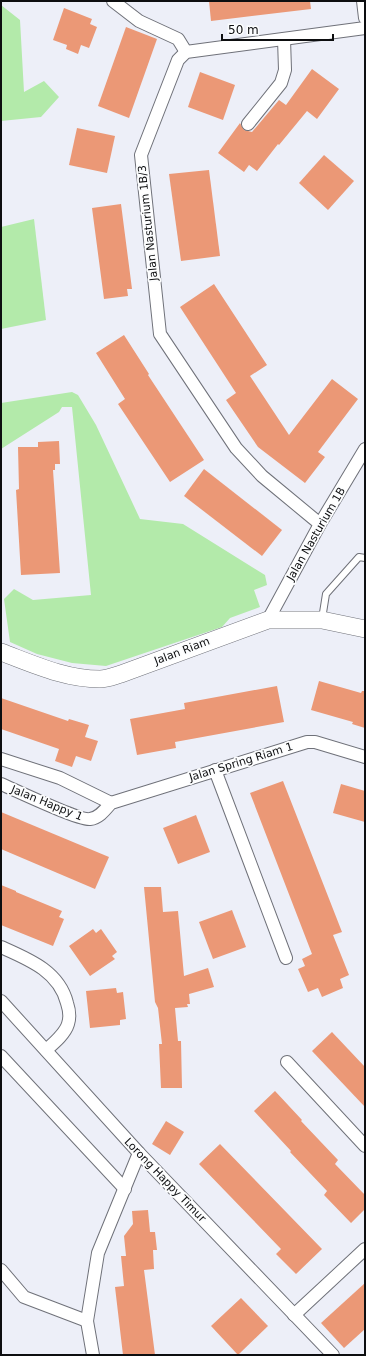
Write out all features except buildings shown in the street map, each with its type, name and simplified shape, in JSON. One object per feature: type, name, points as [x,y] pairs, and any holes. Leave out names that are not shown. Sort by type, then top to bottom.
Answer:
[{"type":"main road","name":"Jalan Riam","points":[[1,652],[73,677],[101,679],[121,674],[268,620],[322,620],[365,629]]},
{"type":"street","points":[[113,1],[139,21],[178,39],[186,52],[365,28]]},
{"type":"street","points":[[363,1],[365,18]]},
{"type":"street","points":[[248,124],[281,83],[285,70],[284,39]]},
{"type":"street","name":"Jalan Nasturium 1B/3","points":[[186,52],[178,60],[141,155],[160,334],[236,448],[262,476],[320,524]]},
{"type":"street","name":"Jalan Nasturium 1B","points":[[268,620],[320,524],[365,449]]},
{"type":"street","name":"Jalan Spring Riam 1","points":[[115,802],[307,742],[315,742],[365,757]]},
{"type":"street","points":[[1,759],[60,778],[115,802]]},
{"type":"street","points":[[215,770],[286,958]]},
{"type":"street","name":"Jalan Happy 1","points":[[1,784],[88,820],[99,816],[115,802]]},
{"type":"street","points":[[1,947],[36,963],[50,974],[64,992],[69,1010],[68,1024],[60,1037],[46,1050]]},
{"type":"street","name":"Lorong Happy Timur","points":[[1,1001],[139,1153],[333,1355]]},
{"type":"street","points":[[1,1056],[125,1189]]},
{"type":"street","points":[[287,1062],[365,1146]]},
{"type":"street","points":[[93,1355],[87,1321],[98,1253],[139,1153]]},
{"type":"street","points":[[294,1315],[365,1249]]},
{"type":"street","points":[[1,1270],[24,1297],[87,1321]]},
{"type":"lane","points":[[322,620],[326,594],[359,557],[365,558]]},
{"type":"green space","points":[[1,5],[20,20],[24,92],[44,81],[59,97],[41,117],[1,121]]},
{"type":"green space","points":[[34,219],[46,320],[1,329],[1,227]]},
{"type":"green space","points":[[72,392],[78,395],[96,425],[140,519],[183,524],[265,575],[267,585],[254,590],[260,607],[230,618],[222,627],[106,666],[72,663],[37,654],[10,642],[4,599],[14,589],[33,600],[91,595],[72,407],[62,407],[59,412],[1,449],[1,403]]}]
